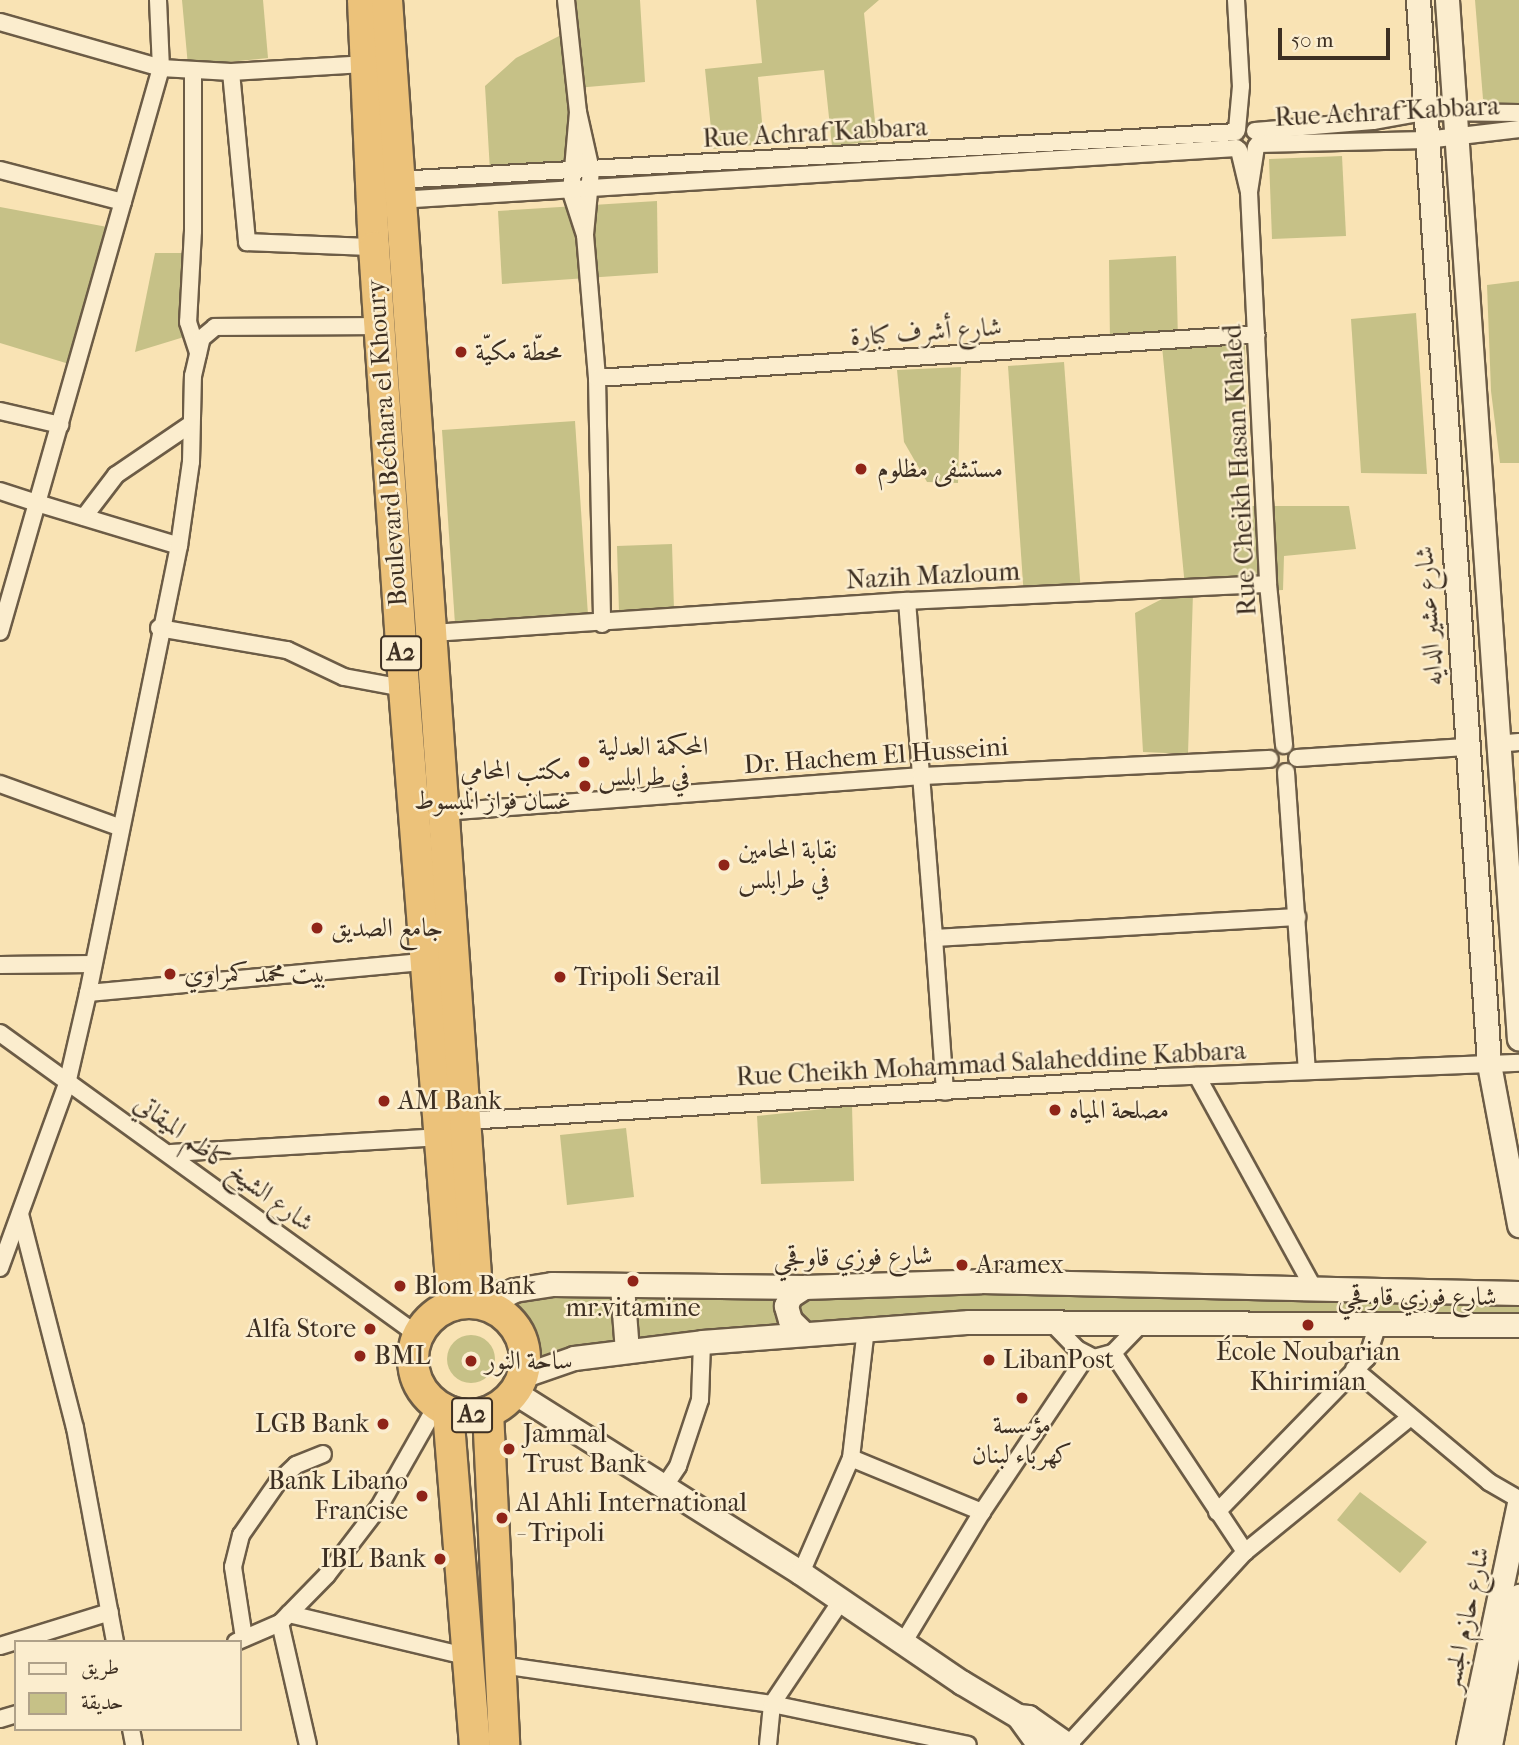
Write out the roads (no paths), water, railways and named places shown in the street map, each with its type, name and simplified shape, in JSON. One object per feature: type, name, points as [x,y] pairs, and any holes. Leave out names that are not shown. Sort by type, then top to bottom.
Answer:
[{"type":"highway","name":"Boulevard Béchara el Khoury","points":[[363,0],[374,247],[438,1137],[472,1305]]},
{"type":"highway","name":"Boulevard Béchara el Khoury","points":[[387,0],[398,190],[433,633],[466,1121],[472,1305]]},
{"type":"highway","points":[[418,1335],[439,1311],[472,1305]]},
{"type":"highway","name":"A2","points":[[418,1335],[413,1366],[421,1388],[442,1408],[488,1412],[518,1384],[522,1342],[508,1320],[472,1305]]},
{"type":"highway","name":"A2","points":[[442,1408],[469,1657],[475,1745]]},
{"type":"highway","name":"A2","points":[[488,1412],[504,1745]]},
{"type":"street","points":[[0,632],[161,68],[158,0]]},
{"type":"street","points":[[566,0],[578,111],[591,170],[592,191],[585,235]]},
{"type":"street","name":"Rue Cheikh Hasan Khaled","points":[[1236,0],[1257,334],[1268,584],[1284,745]]},
{"type":"street","name":"شارع عشير الدايه","points":[[1418,0],[1489,1064],[1519,1225]]},
{"type":"street","points":[[1447,0],[1456,138],[1508,743],[1519,1039]]},
{"type":"street","points":[[0,22],[161,68],[232,72],[364,64]]},
{"type":"street","points":[[193,70],[193,230],[188,322],[199,353]]},
{"type":"street","points":[[232,72],[247,242],[374,247]]},
{"type":"street","name":"Rue Achraf Kabbara","points":[[398,190],[592,191],[1246,139],[1424,112],[1455,110],[1519,113]]},
{"type":"street","points":[[578,111],[571,192],[585,235],[597,378],[602,624]]},
{"type":"street","name":"Rue Achraf Kabbara","points":[[398,190],[571,171],[1246,139],[1426,140],[1519,129]]},
{"type":"street","points":[[0,170],[124,202]]},
{"type":"street","points":[[0,1268],[67,1084],[88,993],[159,628],[179,546],[191,462],[191,424],[202,338],[215,327],[380,326]]},
{"type":"street","name":"شارع أشرف كبارة","points":[[597,378],[1257,334]]},
{"type":"street","points":[[0,411],[60,425]]},
{"type":"street","points":[[84,517],[116,475],[191,424]]},
{"type":"street","points":[[0,491],[179,546]]},
{"type":"street","name":"Nazih Mazloum","points":[[433,633],[602,624],[907,601],[1268,584]]},
{"type":"street","points":[[907,601],[945,1092]]},
{"type":"street","points":[[159,628],[287,650],[344,677],[404,688]]},
{"type":"street","points":[[1286,772],[1277,770],[1270,759],[1275,747],[1284,745],[1293,748],[1297,758]]},
{"type":"street","points":[[1307,1070],[1286,772],[1297,758],[1466,747]]},
{"type":"street","name":"Dr. Hachem El Husseini","points":[[444,811],[921,776],[1270,759]]},
{"type":"street","points":[[0,784],[119,827]]},
{"type":"street","points":[[934,938],[1297,917]]},
{"type":"street","points":[[88,993],[425,962]]},
{"type":"street","points":[[0,965],[93,964]]},
{"type":"street","name":"شارع الشيخ كاظم الميقاتي","points":[[0,1033],[67,1084],[171,1153],[418,1335]]},
{"type":"street","name":"Rue Cheikh Mohammad Salaheddine Kabbara","points":[[466,1121],[1197,1076],[1519,1063]]},
{"type":"street","points":[[1197,1076],[1314,1289]]},
{"type":"street","points":[[171,1153],[438,1137]]},
{"type":"street","points":[[20,1214],[75,1428],[115,1640]]},
{"type":"street","name":"شارع فوزي قاوقجي","points":[[472,1305],[531,1286],[804,1287],[981,1281],[1519,1293]]},
{"type":"street","points":[[622,1286],[627,1351]]},
{"type":"street","points":[[803,1333],[790,1320],[786,1306],[790,1296],[804,1287]]},
{"type":"street","points":[[1050,1321],[1087,1355],[1113,1353],[1142,1323]]},
{"type":"street","name":"شارع فوزي قاوقجي","points":[[518,1384],[574,1358],[702,1342],[866,1329],[1050,1321],[1519,1325]]},
{"type":"street","points":[[1217,1512],[1373,1349],[1378,1325]]},
{"type":"street","points":[[801,1573],[851,1458],[866,1329]]},
{"type":"street","points":[[664,1487],[678,1466],[700,1400],[702,1342]]},
{"type":"street","points":[[1113,1353],[1245,1552]]},
{"type":"street","points":[[903,1643],[982,1512],[1087,1355]]},
{"type":"street","points":[[1354,1369],[1408,1419],[1519,1502]]},
{"type":"street","points":[[518,1384],[664,1487],[801,1573],[903,1643],[1018,1716],[1039,1745]]},
{"type":"street","points":[[323,1454],[296,1465],[278,1482],[242,1535],[233,1567],[240,1640],[285,1619],[361,1532],[442,1408]]},
{"type":"street","points":[[1018,1716],[1028,1717],[1068,1745],[1245,1552],[1408,1419]]},
{"type":"street","points":[[851,1458],[982,1512]]},
{"type":"street","name":"شارع حازم الجسر","points":[[1468,1745],[1519,1502]]},
{"type":"street","name":"شارع حازم الجسر","points":[[1490,1745],[1514,1649],[1519,1596]]},
{"type":"street","points":[[768,1745],[772,1704],[841,1601]]},
{"type":"street","points":[[19,1640],[110,1612]]},
{"type":"street","points":[[285,1619],[469,1657]]},
{"type":"street","points":[[285,1619],[307,1745]]},
{"type":"street","points":[[501,1665],[772,1704],[968,1745]]},
{"type":"place","name":"محطّة مكيّة","points":[[461,352]]},
{"type":"place","name":"مستشفى مظلوم","points":[[861,469]]},
{"type":"place","name":"المحكمة العدلية في طرابلس","points":[[584,762]]},
{"type":"place","name":"مكتب المحامي غسان فواز المبسوط","points":[[585,786]]},
{"type":"place","name":"نقابة المحامين في طرابلس","points":[[724,865]]},
{"type":"place","name":"جامع الصديق","points":[[317,928]]},
{"type":"place","name":"بيت محمد كمراوي","points":[[170,974]]},
{"type":"place","name":"Tripoli Serail","points":[[560,977]]},
{"type":"place","name":"AM Bank","points":[[384,1101]]},
{"type":"place","name":"مصلحة المياه","points":[[1055,1110]]},
{"type":"place","name":"Aramex","points":[[962,1265]]},
{"type":"place","name":"mr.vitamine","points":[[633,1281]]},
{"type":"place","name":"Blom Bank","points":[[400,1286]]},
{"type":"place","name":"École Noubarian Khirimian","points":[[1308,1325]]},
{"type":"place","name":"Alfa Store","points":[[370,1329]]},
{"type":"place","name":"BML","points":[[360,1356]]},
{"type":"place","name":"LibanPost","points":[[989,1360]]},
{"type":"place","name":"ساحة النور","points":[[471,1361]]},
{"type":"place","name":"مؤسسة كهرباء لبنان","points":[[1022,1398]]},
{"type":"place","name":"LGB Bank","points":[[383,1424]]},
{"type":"place","name":"Jammal Trust Bank","points":[[509,1449]]},
{"type":"place","name":"Bank Libano Francise","points":[[422,1496]]},
{"type":"place","name":"Al Ahli International - Tripoli","points":[[502,1518]]},
{"type":"place","name":"IBL Bank","points":[[440,1559]]}]
